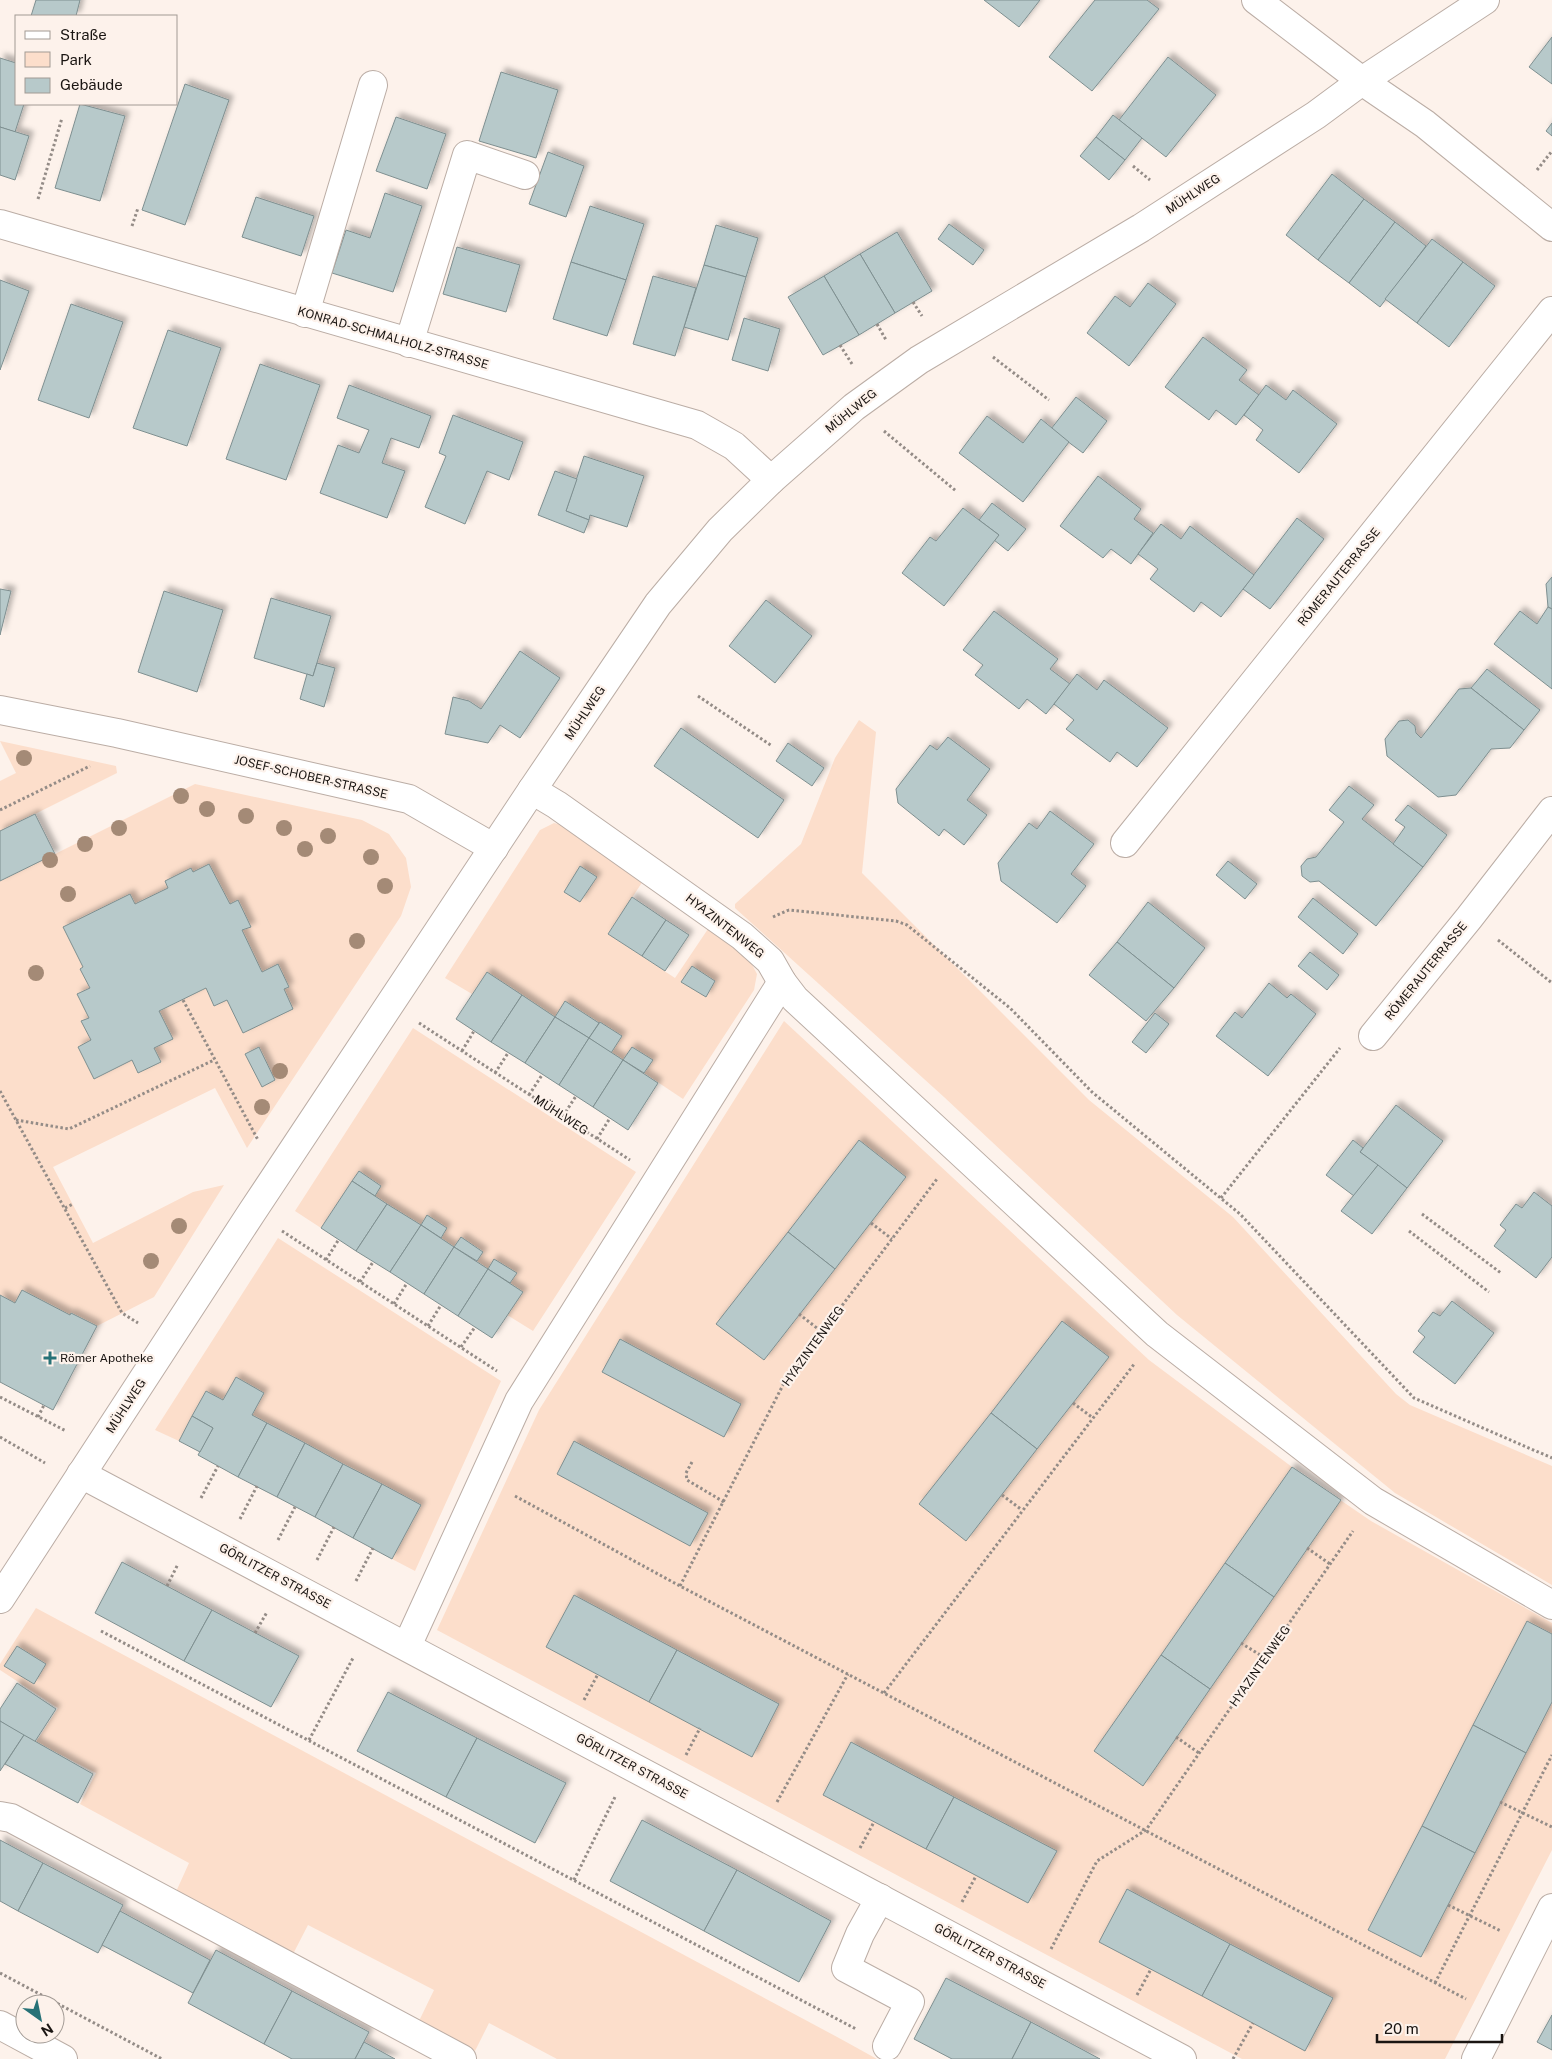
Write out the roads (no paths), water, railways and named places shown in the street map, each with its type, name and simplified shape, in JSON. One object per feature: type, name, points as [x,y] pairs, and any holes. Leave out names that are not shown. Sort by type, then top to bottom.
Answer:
[{"type":"street","points":[[1256,0],[1362,82],[1425,124],[1552,227]]},
{"type":"street","name":"MÜHLWEG","points":[[0,1599],[252,1212],[532,790],[658,604],[720,530],[771,480],[854,407],[919,360],[1141,228],[1316,115],[1485,0]]},
{"type":"street","points":[[305,313],[373,85]]},
{"type":"street","points":[[409,343],[467,155],[525,175]]},
{"type":"street","name":"KONRAD-SCHMALHOLZ-STRASSE","points":[[0,224],[409,343],[697,424],[734,446],[771,480]]},
{"type":"street","name":"RÖMERAUTERRASSE","points":[[1125,843],[1552,310]]},
{"type":"street","name":"JOSEF-SCHOBER-STRASSE","points":[[0,710],[117,733],[409,799],[494,848]]},
{"type":"street","name":"HYAZINTENWEG","points":[[532,790],[573,816],[742,936],[770,961],[782,982],[795,999],[1157,1334],[1373,1501],[1552,1605]]},
{"type":"street","name":"RÖMERAUTERRASSE","points":[[1373,1036],[1469,918],[1552,811]]},
{"type":"street","points":[[407,1646],[526,1389],[782,982]]},
{"type":"street","name":"GÖRLITZER STRASSE","points":[[79,1478],[407,1646],[1182,2059]]},
{"type":"street","points":[[0,1816],[11,1818],[462,2059]]},
{"type":"street","points":[[880,1898],[860,1934],[846,1968],[910,2002],[887,2046]]},
{"type":"street","points":[[1476,2059],[1552,1908]]},
{"type":"street","points":[[0,2024],[63,2059]]},
{"type":"place","name":"Römer Apotheke","points":[[50,1358]]}]
